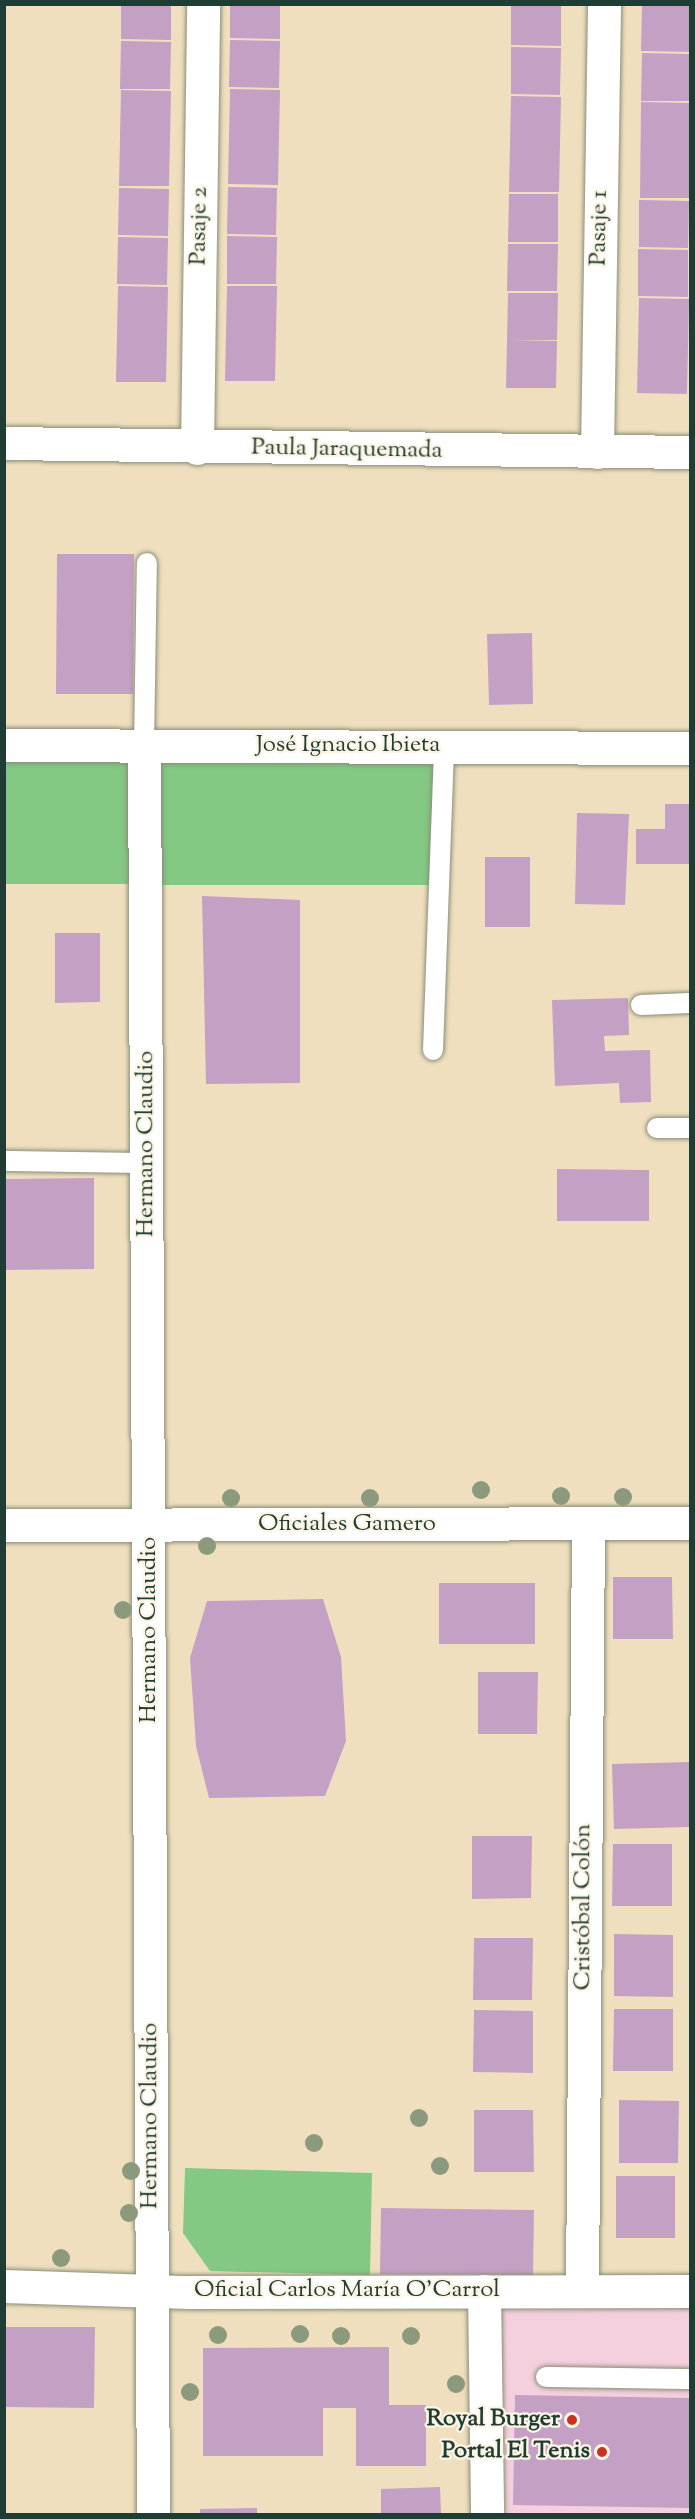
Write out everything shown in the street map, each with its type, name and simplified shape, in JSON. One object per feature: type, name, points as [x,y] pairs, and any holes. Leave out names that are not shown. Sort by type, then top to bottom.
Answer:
[{"type":"street","name":"Pasaje 2","points":[[197,448],[203,4]]},
{"type":"street","name":"Pasaje 1","points":[[597,452],[604,4]]},
{"type":"street","name":"Paula Jaraquemada","points":[[4,443],[197,448],[690,452]]},
{"type":"street","name":"José Ignacio Ibieta","points":[[4,745],[690,748]]},
{"type":"street","name":"Hermano Claudio","points":[[144,746],[153,2514]]},
{"type":"street","name":"Cristóbal Colón","points":[[582,2291],[588,1524]]},
{"type":"street","name":"Oficiales Gamero","points":[[4,1525],[690,1524]]},
{"type":"street","name":"Oficial Carlos María O'Carrol","points":[[4,2286],[151,2291],[690,2291]]},
{"type":"street","points":[[484,2291],[487,2514]]},
{"type":"lane","points":[[144,746],[147,563]]},
{"type":"lane","points":[[433,1050],[444,747]]},
{"type":"lane","points":[[641,1005],[690,1003]]},
{"type":"lane","points":[[657,1128],[690,1128]]},
{"type":"lane","points":[[4,1161],[147,1162]]},
{"type":"lane","points":[[546,2377],[690,2379]]},
{"type":"shaded area","points":[[502,2307],[690,2308],[690,2514],[506,2514]]},
{"type":"green space","points":[[4,758],[133,758],[133,884],[5,884]]},
{"type":"green space","points":[[433,759],[433,885],[156,885],[156,760]]},
{"type":"green space","points":[[185,2168],[372,2173],[370,2275],[210,2271],[183,2233]]},
{"type":"building","points":[[121,4],[171,4],[171,40],[121,39]]},
{"type":"building","points":[[230,4],[280,4],[280,39],[230,38]]},
{"type":"building","points":[[511,4],[561,4],[561,46],[511,45]]},
{"type":"building","points":[[642,4],[690,4],[690,52],[641,51]]},
{"type":"building","points":[[230,40],[280,41],[279,88],[229,87]]},
{"type":"building","points":[[121,41],[171,42],[170,89],[120,89]]},
{"type":"building","points":[[511,47],[561,48],[560,95],[511,94]]},
{"type":"building","points":[[642,53],[690,54],[690,101],[641,101]]},
{"type":"building","points":[[230,89],[280,90],[278,185],[228,184]]},
{"type":"building","points":[[121,90],[171,91],[169,186],[119,186]]},
{"type":"building","points":[[511,96],[561,97],[559,192],[509,192]]},
{"type":"building","points":[[641,102],[690,103],[689,198],[640,198]]},
{"type":"building","points":[[228,187],[277,188],[276,235],[227,234]]},
{"type":"building","points":[[119,188],[169,189],[168,236],[118,235]]},
{"type":"building","points":[[509,194],[558,194],[558,242],[508,242]]},
{"type":"building","points":[[639,200],[689,201],[688,248],[639,247]]},
{"type":"building","points":[[227,236],[277,237],[276,284],[227,284]]},
{"type":"building","points":[[118,237],[168,238],[167,285],[117,284]]},
{"type":"building","points":[[508,244],[558,244],[557,291],[507,291]]},
{"type":"building","points":[[638,249],[688,250],[688,297],[638,296]]},
{"type":"building","points":[[118,286],[168,287],[166,382],[116,382]]},
{"type":"building","points":[[227,286],[277,286],[275,381],[225,381]]},
{"type":"building","points":[[508,293],[558,293],[557,340],[510,340],[557,341],[556,388],[506,388]]},
{"type":"building","points":[[639,298],[689,299],[687,394],[637,393]]},
{"type":"building","points":[[57,554],[134,554],[133,694],[56,694]]},
{"type":"building","points":[[532,633],[533,704],[489,705],[487,634]]},
{"type":"building","points":[[665,804],[690,804],[690,864],[636,864],[636,829],[665,829]]},
{"type":"building","points":[[577,813],[629,814],[625,905],[575,904]]},
{"type":"building","points":[[485,857],[530,857],[530,927],[485,927]]},
{"type":"building","points":[[202,896],[300,900],[300,1083],[206,1084]]},
{"type":"building","points":[[55,933],[100,933],[100,1002],[55,1003]]},
{"type":"building","points":[[628,998],[629,1035],[604,1036],[605,1051],[650,1050],[651,1102],[620,1103],[619,1083],[555,1086],[552,1000]]},
{"type":"building","points":[[557,1169],[649,1170],[649,1221],[557,1221]]},
{"type":"building","points":[[94,1178],[94,1269],[4,1270],[4,1179]]},
{"type":"building","points":[[613,1577],[672,1577],[673,1639],[613,1639]]},
{"type":"building","points":[[439,1583],[535,1583],[535,1644],[439,1644]]},
{"type":"building","points":[[323,1599],[341,1657],[346,1741],[325,1796],[209,1798],[196,1746],[190,1658],[207,1601]]},
{"type":"building","points":[[478,1672],[538,1672],[537,1734],[478,1734]]},
{"type":"building","points":[[690,1762],[690,1827],[614,1829],[612,1764]]},
{"type":"building","points":[[472,1836],[532,1836],[531,1898],[472,1899]]},
{"type":"building","points":[[613,1844],[672,1844],[672,1906],[612,1906]]},
{"type":"building","points":[[614,1934],[673,1935],[673,1997],[614,1996]]},
{"type":"building","points":[[474,1938],[533,1938],[532,2000],[473,2000]]},
{"type":"building","points":[[614,2009],[673,2009],[673,2071],[613,2071]]},
{"type":"building","points":[[474,2010],[533,2011],[533,2073],[473,2072]]},
{"type":"building","points":[[619,2100],[679,2101],[678,2163],[619,2163]]},
{"type":"building","points":[[474,2110],[533,2110],[534,2172],[474,2172]]},
{"type":"building","points":[[616,2176],[675,2176],[675,2238],[616,2238]]},
{"type":"building","points":[[381,2208],[534,2210],[533,2275],[380,2274]]},
{"type":"building","points":[[4,2327],[95,2327],[94,2408],[4,2407]]},
{"type":"building","points":[[389,2347],[389,2405],[426,2405],[426,2466],[356,2466],[356,2408],[323,2408],[323,2456],[203,2456],[203,2348]]},
{"type":"building","name":"Portal El Tenis","points":[[515,2395],[690,2398],[690,2508],[513,2505]]},
{"type":"building","points":[[440,2487],[441,2514],[381,2514],[381,2489]]},
{"type":"building","points":[[257,2508],[257,2514],[200,2514],[200,2509]]},
{"type":"place","name":"Royal Burger","points":[[572,2420]]},
{"type":"place","name":"Portal El Tenis","points":[[602,2452]]}]
